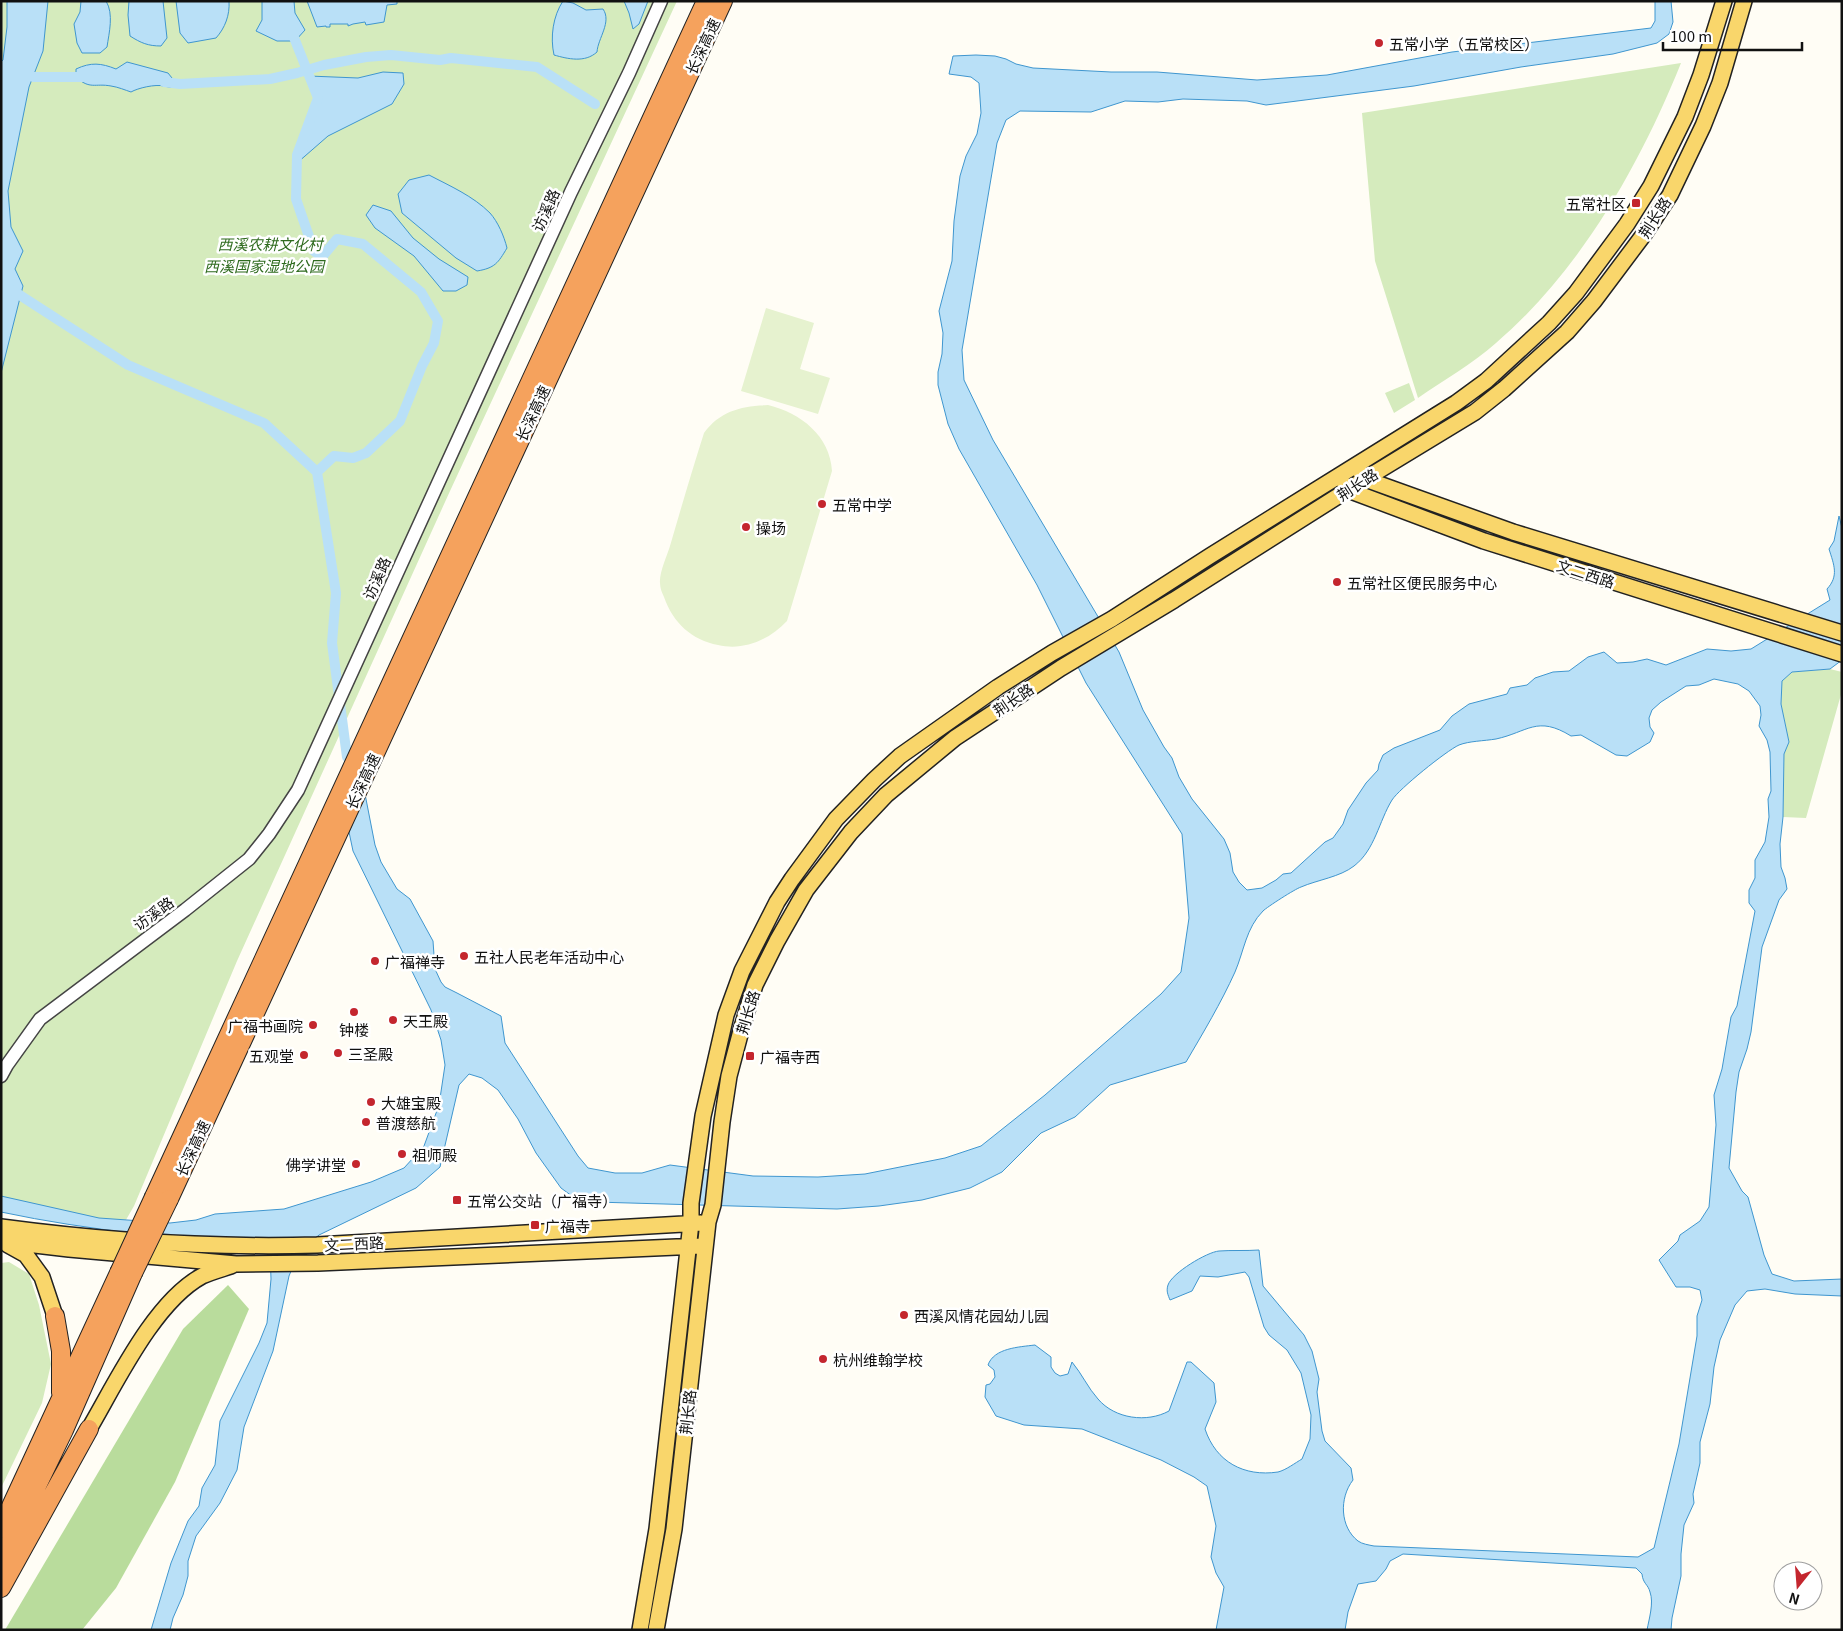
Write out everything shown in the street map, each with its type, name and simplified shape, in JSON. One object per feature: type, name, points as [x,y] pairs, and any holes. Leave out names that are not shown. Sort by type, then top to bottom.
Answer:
[{"type":"highway","name":"长深高速","points":[[161,1198],[706,1]]},
{"type":"highway","name":"长深高速","points":[[1,1528],[61,1399],[126,1273],[723,1]]},
{"type":"highway","name":"长深高速","points":[[1,1560],[64,1430],[126,1273]]},
{"type":"highway","points":[[55,1316],[61,1351],[61,1399]]},
{"type":"highway","points":[[1,1588],[89,1429]]},
{"type":"main road","name":"荆长路","points":[[656,1630],[674,1529],[705,1246],[708,1222],[713,1205],[729,1076],[755,985],[806,890],[851,832],[886,795],[955,738],[1061,668],[1115,625],[1339,476],[1456,403],[1486,381],[1549,323],[1576,292],[1627,224],[1651,186],[1685,117],[1701,75],[1724,1]]},
{"type":"main road","name":"荆长路","points":[[640,1630],[657,1529],[689,1246],[691,1203],[702,1116],[726,1015],[742,971],[773,910],[792,878],[836,819],[874,780],[900,756],[990,692],[1052,653],[1174,600],[1474,412],[1504,389],[1567,332],[1594,301],[1645,233],[1673,188],[1703,126],[1720,84],[1744,1]]},
{"type":"main road","points":[[1355,466],[1365,479]]},
{"type":"main road","points":[[1339,476],[1348,490]]},
{"type":"main road","name":"文二西路","points":[[1365,479],[1513,532],[1842,633]]},
{"type":"main road","name":"文二西路","points":[[1348,490],[1484,541],[1842,654]]},
{"type":"main road","name":"文二西路","points":[[2,1237],[73,1237],[265,1247],[708,1222]]},
{"type":"main road","points":[[2,1237],[68,1249],[236,1264]]},
{"type":"main road","points":[[2,1237],[26,1255],[42,1277],[55,1316]]},
{"type":"main road","name":"文二西路","points":[[236,1264],[318,1263],[705,1246]]},
{"type":"main road","points":[[89,1429],[139,1342],[176,1295],[202,1276],[236,1264]]},
{"type":"street","name":"访溪路","points":[[1,1076],[40,1019],[249,860],[298,790],[570,192],[629,73],[661,1]]},
{"type":"green space","name":"西溪国家湿地公园","points":[[1,1],[677,1],[450,491],[237,961],[134,1206],[123,1225],[1,1210]]},
{"type":"green space","points":[[1681,63],[1647,140],[1605,214],[1581,250],[1555,283],[1496,343],[1468,365],[1418,398],[1375,261],[1362,113]]},
{"type":"green space","points":[[766,308],[814,323],[800,369],[830,378],[818,414],[741,391]]},
{"type":"green space","points":[[1409,383],[1415,400],[1394,413],[1385,393]]},
{"type":"green space","name":"操场","points":[[768,405],[792,414],[812,428],[826,447],[832,471],[787,621],[764,639],[747,645],[728,646],[709,643],[685,629],[673,615],[662,592],[660,585],[661,574],[704,433],[717,419],[732,411],[740,408]]},
{"type":"green space","points":[[1830,669],[1842,672],[1842,691],[1806,818],[1783,817],[1784,754],[1789,742],[1781,704],[1782,681],[1792,672]]},
{"type":"green space","points":[[9,1262],[29,1274],[39,1305],[51,1364],[42,1403],[1,1488],[1,1263]]},
{"type":"green space","points":[[228,1285],[249,1309],[175,1482],[116,1588],[82,1630],[5,1630],[183,1329]]},
{"type":"water","points":[[7,1],[48,1],[43,51],[29,87],[8,191],[11,227],[23,251],[15,269],[23,286],[1,373],[1,62],[3,60],[7,27]]},
{"type":"water","points":[[81,1],[106,1],[108,6],[110,24],[107,47],[100,53],[82,53],[77,43],[74,24],[80,12]]},
{"type":"water","points":[[129,1],[163,1],[167,38],[161,46],[145,44],[130,36]]},
{"type":"water","points":[[176,1],[229,1],[226,21],[216,38],[188,43],[180,33]]},
{"type":"water","points":[[262,1],[294,1],[295,13],[305,30],[295,41],[277,41],[256,31],[262,20]]},
{"type":"water","points":[[307,1],[397,1],[397,4],[387,5],[384,22],[366,25],[365,22],[348,26],[348,24],[330,24],[330,27],[317,27]]},
{"type":"water","points":[[563,1],[573,3],[586,10],[603,9],[606,19],[597,52],[587,58],[565,58],[554,55],[553,27]]},
{"type":"water","points":[[624,1],[648,1],[639,24],[633,29],[629,13]]},
{"type":"water","points":[[1655,1],[1671,1],[1673,22],[1669,34],[1657,43],[1613,54],[1521,67],[1414,86],[1266,105],[1247,101],[1183,99],[1158,102],[1125,101],[1091,112],[1020,111],[1006,120],[997,143],[962,350],[964,380],[993,440],[1119,652],[1143,710],[1172,758],[1179,777],[1192,799],[1224,839],[1230,853],[1233,872],[1247,890],[1262,888],[1283,874],[1291,873],[1325,842],[1333,838],[1343,824],[1348,810],[1366,783],[1378,770],[1383,755],[1394,748],[1440,730],[1452,716],[1469,704],[1507,694],[1510,688],[1527,685],[1535,678],[1553,672],[1569,671],[1588,657],[1604,652],[1617,663],[1647,659],[1666,665],[1707,649],[1731,651],[1751,649],[1830,600],[1827,589],[1833,580],[1834,570],[1829,549],[1834,541],[1839,516],[1842,528],[1842,660],[1830,669],[1792,672],[1782,681],[1781,704],[1789,742],[1784,754],[1783,817],[1780,844],[1781,867],[1787,889],[1779,900],[1762,947],[1751,1032],[1739,1072],[1736,1092],[1729,1168],[1742,1191],[1748,1197],[1764,1255],[1772,1274],[1794,1281],[1842,1279],[1842,1296],[1795,1294],[1765,1289],[1747,1291],[1735,1305],[1720,1340],[1714,1367],[1710,1404],[1700,1442],[1700,1463],[1693,1494],[1694,1503],[1684,1525],[1681,1576],[1671,1630],[1647,1630],[1652,1601],[1642,1574],[1636,1568],[1403,1554],[1390,1561],[1376,1581],[1358,1584],[1348,1612],[1345,1630],[1216,1630],[1224,1587],[1216,1573],[1211,1557],[1216,1526],[1207,1486],[1161,1460],[1082,1429],[1024,1425],[996,1416],[985,1397],[986,1385],[990,1384],[995,1377],[994,1370],[988,1365],[991,1359],[1008,1349],[1035,1345],[1051,1357],[1051,1367],[1060,1376],[1068,1374],[1072,1362],[1094,1395],[1113,1411],[1132,1417],[1151,1417],[1169,1411],[1187,1362],[1191,1362],[1214,1383],[1216,1402],[1205,1429],[1216,1450],[1233,1465],[1254,1472],[1278,1472],[1287,1468],[1302,1459],[1310,1439],[1311,1415],[1301,1373],[1287,1350],[1269,1335],[1264,1327],[1249,1277],[1245,1272],[1218,1277],[1200,1276],[1192,1291],[1170,1300],[1167,1291],[1168,1285],[1176,1275],[1190,1264],[1207,1255],[1219,1251],[1259,1250],[1263,1286],[1304,1335],[1312,1351],[1319,1379],[1317,1392],[1325,1441],[1351,1468],[1353,1480],[1345,1495],[1344,1512],[1348,1528],[1358,1541],[1374,1546],[1638,1557],[1654,1548],[1679,1444],[1697,1336],[1697,1316],[1702,1300],[1700,1290],[1690,1287],[1676,1287],[1659,1260],[1678,1241],[1680,1235],[1700,1221],[1709,1207],[1716,1125],[1714,1095],[1722,1069],[1731,1017],[1737,1006],[1755,911],[1749,903],[1749,890],[1755,878],[1755,860],[1765,842],[1769,817],[1768,799],[1771,791],[1770,752],[1767,740],[1759,726],[1760,706],[1749,691],[1738,684],[1714,679],[1699,685],[1686,686],[1661,702],[1652,710],[1649,718],[1650,727],[1654,733],[1650,742],[1627,756],[1616,755],[1581,735],[1571,736],[1559,730],[1541,726],[1496,739],[1459,745],[1444,755],[1396,795],[1387,808],[1372,844],[1354,866],[1342,873],[1298,888],[1263,911],[1257,918],[1249,932],[1230,984],[1186,1062],[1110,1085],[1075,1117],[1041,1133],[1002,1172],[970,1188],[922,1200],[837,1209],[595,1202],[576,1199],[561,1188],[536,1153],[518,1119],[498,1090],[482,1078],[469,1074],[459,1085],[440,1167],[416,1188],[319,1235],[298,1254],[289,1276],[273,1351],[244,1427],[237,1470],[220,1503],[196,1536],[188,1561],[188,1576],[183,1595],[170,1630],[151,1630],[171,1563],[188,1521],[199,1506],[202,1488],[215,1465],[220,1421],[267,1323],[271,1279],[270,1250],[34,1219],[1,1212],[1,1196],[99,1218],[170,1223],[196,1220],[215,1214],[284,1209],[371,1182],[404,1168],[424,1146],[439,1105],[445,1065],[441,1040],[431,1010],[353,851],[349,832],[365,794],[375,845],[381,862],[397,889],[410,899],[433,941],[435,969],[441,982],[445,987],[501,1016],[505,1043],[578,1156],[588,1168],[615,1173],[642,1173],[670,1165],[753,1176],[818,1177],[865,1174],[945,1158],[981,1146],[1045,1095],[1161,994],[1181,972],[1189,918],[1182,834],[1086,683],[1037,585],[959,449],[948,424],[938,385],[943,333],[939,311],[952,261],[954,221],[960,176],[966,156],[977,134],[981,113],[979,83],[971,77],[949,74],[953,56],[995,56],[1033,68],[1157,72],[1257,80],[1327,75],[1452,52],[1651,28],[1655,21]]},
{"type":"water","points":[[127,62],[168,73],[176,83],[176,87],[151,86],[131,92],[105,85],[89,85],[76,77],[76,69],[86,65],[106,65],[116,69]]},
{"type":"water","points":[[383,72],[403,73],[404,84],[392,104],[328,136],[297,163],[318,98],[309,76],[358,78]]},
{"type":"water","points":[[429,175],[469,196],[493,217],[507,248],[495,264],[477,271],[456,258],[402,213],[398,194],[409,180]]},
{"type":"water","points":[[373,205],[391,211],[413,238],[439,259],[468,277],[467,285],[456,291],[443,291],[414,256],[375,228],[366,215]]},
{"type":"waterway","points":[[291,30],[318,98],[297,155],[296,199],[314,251],[322,257],[337,239],[363,244],[421,292],[438,321],[434,343],[422,366],[400,421],[366,453],[353,458],[334,456],[317,472]]},
{"type":"waterway","points":[[164,82],[180,84],[270,79],[324,65],[366,57],[391,55],[440,60],[451,58],[537,67],[595,104]]},
{"type":"waterway","points":[[33,77],[90,77]]},
{"type":"waterway","points":[[1,283],[128,365],[264,423],[317,472],[336,593],[332,643],[347,757]]},
{"type":"place","name":"五常小学（五常校区）","points":[[1379,43]]},
{"type":"place","name":"五常社区","points":[[1636,203]]},
{"type":"place","name":"五常中学","points":[[822,504]]},
{"type":"place","name":"操场","points":[[746,527]]},
{"type":"place","name":"五常社区便民服务中心","points":[[1337,582]]},
{"type":"place","name":"五社人民老年活动中心","points":[[464,956]]},
{"type":"place","name":"广福禅寺","points":[[375,961]]},
{"type":"place","name":"钟楼","points":[[354,1012]]},
{"type":"place","name":"天王殿","points":[[393,1020]]},
{"type":"place","name":"广福书画院","points":[[313,1025]]},
{"type":"place","name":"三圣殿","points":[[338,1053]]},
{"type":"place","name":"五观堂","points":[[304,1055]]},
{"type":"place","name":"广福寺西","points":[[750,1056]]},
{"type":"place","name":"大雄宝殿","points":[[371,1102]]},
{"type":"place","name":"普渡慈航","points":[[366,1122]]},
{"type":"place","name":"祖师殿","points":[[402,1154]]},
{"type":"place","name":"佛学讲堂","points":[[356,1164]]},
{"type":"place","name":"五常公交站（广福寺）","points":[[457,1200]]},
{"type":"place","name":"广福寺","points":[[535,1225]]},
{"type":"place","name":"西溪风情花园幼儿园","points":[[904,1315]]},
{"type":"place","name":"杭州维翰学校","points":[[823,1359]]},
{"type":"park label","name":"西溪农耕文化村","points":[[270,243]]}]
